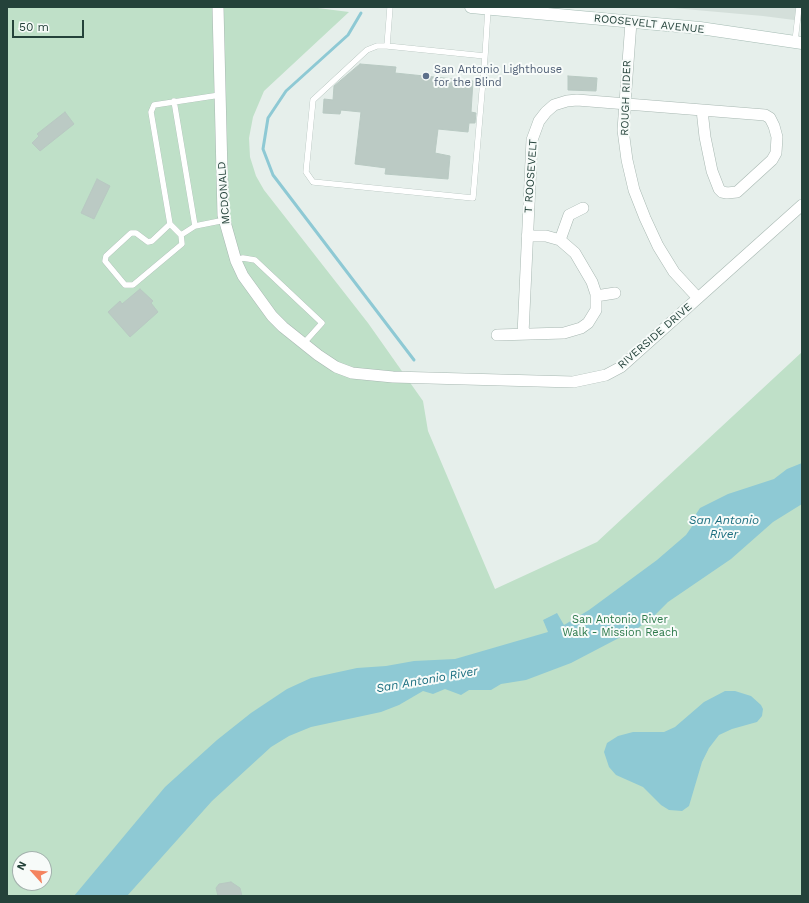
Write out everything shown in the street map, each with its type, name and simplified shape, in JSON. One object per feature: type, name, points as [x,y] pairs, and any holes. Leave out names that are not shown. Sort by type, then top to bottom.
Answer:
[{"type":"main road","name":"ROOSEVELT AVENUE","points":[[481,8],[700,28],[798,42]]},
{"type":"street","name":"MCDONALD","points":[[218,7],[225,220],[236,260],[242,276],[272,316],[336,367],[352,373]]},
{"type":"street","name":"ROUGH RIDER","points":[[631,22],[623,130],[627,160],[634,190],[658,246],[674,272],[698,298]]},
{"type":"street","name":"T ROOSEVELT","points":[[522,334],[532,140],[539,121],[554,105],[567,101],[624,104],[702,110],[765,115],[770,118],[774,126],[777,145],[774,157],[737,192],[722,192],[714,177],[704,137],[702,110]]},
{"type":"street","name":"RIVERSIDE DRIVE","points":[[352,373],[394,377],[564,382],[591,379],[606,375],[621,367],[802,204]]},
{"type":"street","points":[[560,240],[569,215],[583,208]]},
{"type":"street","points":[[497,335],[564,333],[581,328],[595,315],[596,296],[592,282],[581,262],[566,244],[560,240],[546,236],[527,236]]},
{"type":"street","points":[[596,296],[615,293]]},
{"type":"lane","points":[[387,46],[390,7]]},
{"type":"lane","points":[[798,42],[799,7]]},
{"type":"lane","points":[[481,8],[485,56],[473,198],[313,182],[306,172],[313,100],[367,50],[377,46],[387,46],[485,56]]},
{"type":"lane","points":[[170,224],[152,241],[148,242],[136,233],[131,233],[106,256],[105,261],[125,285],[134,285],[182,244],[181,235],[170,224],[151,112],[154,106],[174,101],[220,95]]},
{"type":"lane","points":[[174,101],[195,226]]},
{"type":"lane","points":[[181,235],[195,226],[225,220]]},
{"type":"lane","points":[[236,260],[243,258],[255,260],[322,323],[304,343]]},
{"type":"shaded area","points":[[662,7],[802,7],[802,21],[763,16]]},
{"type":"green space","name":"San Antonio River Walk - Mission Reach","points":[[7,7],[310,7],[349,12],[264,91],[253,117],[249,138],[250,157],[256,176],[264,190],[368,323],[423,401],[428,431],[495,589],[597,542],[802,352],[802,896],[7,896]]},
{"type":"water","name":"San Antonio River","points":[[802,463],[802,504],[773,522],[731,559],[668,602],[654,616],[638,628],[571,663],[526,680],[501,684],[491,690],[469,690],[461,695],[445,689],[433,694],[423,691],[399,705],[381,712],[311,727],[289,736],[271,747],[212,801],[127,896],[74,896],[165,787],[217,740],[251,713],[287,689],[311,678],[357,668],[386,666],[414,661],[455,659],[548,632],[543,620],[557,613],[564,625],[589,610],[657,560],[686,535],[695,522],[696,514],[700,508],[728,494],[774,479],[787,469]]},
{"type":"water","points":[[725,691],[735,691],[751,696],[761,705],[763,709],[762,716],[757,722],[732,729],[719,735],[709,748],[702,762],[689,806],[682,811],[669,810],[661,805],[643,787],[616,775],[609,767],[604,752],[607,743],[618,736],[633,732],[664,732],[675,727],[704,702]]},
{"type":"building","points":[[360,64],[396,67],[395,73],[473,81],[471,112],[476,113],[475,123],[469,123],[468,132],[438,129],[435,153],[450,156],[448,179],[385,174],[386,168],[355,164],[361,112],[341,110],[340,114],[323,113],[324,99],[333,100],[334,86]]},
{"type":"building","points":[[568,76],[597,78],[596,91],[568,90]]},
{"type":"building","points":[[65,112],[74,124],[40,151],[32,143],[39,136],[37,134]]},
{"type":"building","points":[[97,179],[110,186],[94,219],[81,213]]},
{"type":"building","points":[[140,289],[153,301],[151,303],[158,312],[130,337],[108,312],[120,301],[122,304]]},
{"type":"building","points":[[231,882],[240,888],[242,896],[218,896],[216,888],[219,884]]},
{"type":"waterway","points":[[361,13],[348,35],[286,91],[268,118],[263,149],[273,175],[414,360]]},
{"type":"place","name":"San Antonio Lighthouse for the Blind","points":[[426,76]]}]
